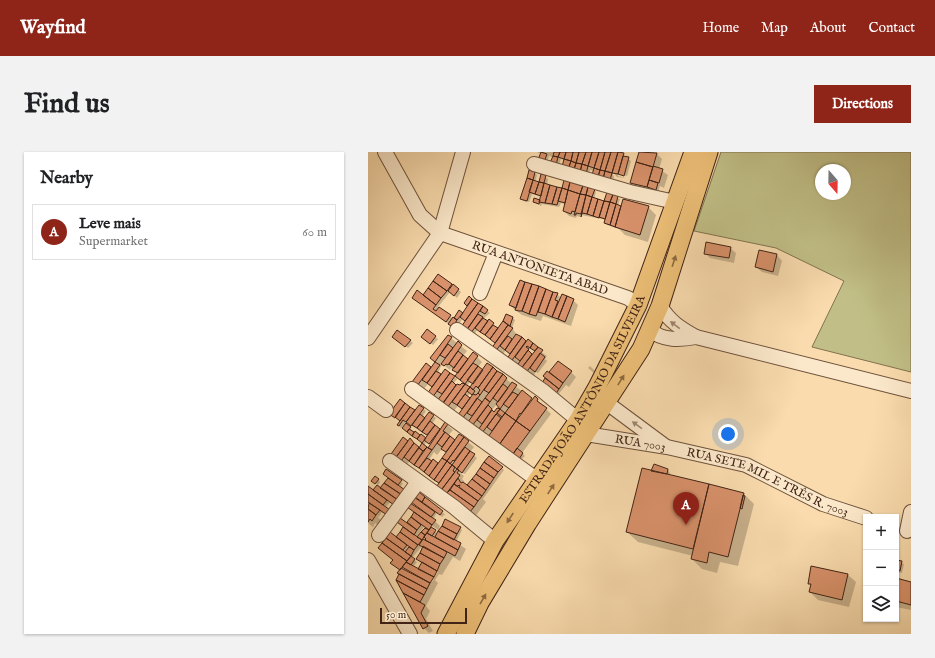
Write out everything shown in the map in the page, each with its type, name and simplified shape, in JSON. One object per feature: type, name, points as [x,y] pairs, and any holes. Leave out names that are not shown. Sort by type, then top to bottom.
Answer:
[{"type":"main road","name":"ESTRADA JOÃO ANTÔNIO DA SILVEIRA","points":[[446,634],[495,541],[536,479],[578,420],[597,387],[638,306],[692,152]]},
{"type":"main road","name":"ESTRADA JOÃO ANTÔNIO DA SILVEIRA","points":[[465,634],[480,603],[528,523],[641,349],[660,306],[709,152]]},
{"type":"main road","points":[[647,282],[647,313],[650,330]]},
{"type":"street","points":[[385,152],[420,215],[440,233]]},
{"type":"street","points":[[368,338],[440,233],[464,152]]},
{"type":"street","points":[[534,164],[630,192],[675,202]]},
{"type":"street","name":"RUA ANTONIETA ABAD","points":[[440,233],[628,298],[638,306]]},
{"type":"street","points":[[480,293],[496,252]]},
{"type":"street","points":[[660,306],[672,323],[696,337],[911,391]]},
{"type":"street","points":[[457,330],[543,391],[578,420]]},
{"type":"street","points":[[650,330],[659,336],[670,338],[683,339],[696,337]]},
{"type":"street","points":[[412,389],[536,479]]},
{"type":"street","points":[[368,397],[386,410]]},
{"type":"street","name":"RUA 7003","points":[[607,403],[667,447]]},
{"type":"street","name":"RUA 7003","points":[[586,434],[667,447]]},
{"type":"street","name":"RUA SETE MIL E TRÊS R. 7003","points":[[667,447],[746,465],[822,504],[863,517]]},
{"type":"street","points":[[390,460],[454,507],[495,541]]},
{"type":"street","points":[[378,535],[418,482]]},
{"type":"street","points":[[905,530],[911,512]]},
{"type":"street","points":[[368,560],[410,634]]},
{"type":"shaded area","points":[[721,152],[911,152],[911,372],[812,347],[844,281],[776,248],[694,231]]},
{"type":"building","points":[[541,152],[547,154],[544,162],[538,160]]},
{"type":"building","points":[[554,152],[560,152],[558,157],[553,156]]},
{"type":"building","points":[[560,152],[566,152],[564,159],[558,157]]},
{"type":"building","points":[[566,152],[573,152],[571,161],[564,159]]},
{"type":"building","points":[[573,152],[579,152],[576,163],[571,161]]},
{"type":"building","points":[[579,152],[586,152],[582,164],[576,163]]},
{"type":"building","points":[[586,152],[592,152],[588,166],[582,164]]},
{"type":"building","points":[[592,152],[599,152],[594,168],[588,166]]},
{"type":"building","points":[[599,152],[605,152],[600,170],[594,168]]},
{"type":"building","points":[[605,152],[611,152],[605,171],[600,170]]},
{"type":"building","points":[[611,152],[618,152],[612,173],[605,171]]},
{"type":"building","points":[[618,152],[624,153],[618,174],[612,173]]},
{"type":"building","points":[[639,152],[657,153],[653,167],[636,162]]},
{"type":"building","points":[[553,156],[558,157],[556,165],[550,163]]},
{"type":"building","points":[[623,156],[629,157],[624,176],[618,174]]},
{"type":"building","points":[[564,159],[571,161],[568,169],[562,167]]},
{"type":"building","points":[[571,161],[576,163],[574,169],[569,167]]},
{"type":"building","points":[[636,162],[653,167],[647,187],[630,183]]},
{"type":"building","points":[[576,163],[582,164],[580,172],[574,170]]},
{"type":"building","points":[[582,164],[588,166],[586,174],[580,172]]},
{"type":"building","points":[[653,166],[663,169],[659,183],[649,180]]},
{"type":"building","points":[[594,168],[600,170],[598,177],[592,175]]},
{"type":"building","points":[[529,170],[535,172],[533,180],[527,178]]},
{"type":"building","points":[[600,170],[605,171],[603,179],[598,177]]},
{"type":"building","points":[[605,171],[612,173],[610,180],[603,179]]},
{"type":"building","points":[[541,174],[546,175],[544,183],[539,182]]},
{"type":"building","points":[[527,178],[533,180],[527,201],[520,199]]},
{"type":"building","points":[[533,180],[539,182],[535,194],[529,192]]},
{"type":"building","points":[[564,180],[570,182],[568,190],[562,188]]},
{"type":"building","points":[[649,180],[658,183],[656,190],[647,187]]},
{"type":"building","points":[[539,182],[544,183],[541,196],[535,194]]},
{"type":"building","points":[[570,182],[583,186],[580,194],[568,190]]},
{"type":"building","points":[[544,183],[550,185],[545,203],[539,202]]},
{"type":"building","points":[[550,185],[557,187],[552,204],[545,203]]},
{"type":"building","points":[[583,185],[588,187],[586,195],[580,194]]},
{"type":"building","points":[[557,187],[562,188],[557,205],[552,204]]},
{"type":"building","points":[[588,187],[595,189],[592,197],[586,195]]},
{"type":"building","points":[[562,188],[568,190],[565,203],[558,201]]},
{"type":"building","points":[[568,190],[580,194],[575,212],[572,211],[571,214],[563,211]]},
{"type":"building","points":[[607,192],[613,195],[610,202],[604,201]]},
{"type":"building","points":[[580,194],[586,195],[581,214],[576,213],[576,215],[574,215]]},
{"type":"building","points":[[613,194],[618,196],[616,204],[610,202]]},
{"type":"building","points":[[586,195],[592,197],[587,214],[582,213],[581,217]]},
{"type":"building","points":[[592,197],[598,199],[593,216],[587,214]]},
{"type":"building","points":[[534,198],[540,200],[539,204],[533,202]]},
{"type":"building","points":[[598,199],[604,201],[599,218],[593,216]]},
{"type":"building","points":[[623,199],[649,206],[640,235],[615,227]]},
{"type":"building","points":[[604,201],[610,202],[605,219],[599,217]]},
{"type":"building","points":[[610,202],[616,204],[610,225],[604,223]]},
{"type":"building","points":[[616,204],[621,206],[615,227],[610,225]]},
{"type":"building","points":[[706,242],[731,247],[729,258],[704,254]]},
{"type":"building","points":[[759,250],[777,254],[773,272],[755,267]]},
{"type":"building","points":[[438,274],[452,284],[447,291],[433,281]]},
{"type":"building","points":[[520,280],[525,282],[516,308],[509,305]]},
{"type":"building","points":[[433,281],[447,291],[441,298],[428,288]]},
{"type":"building","points":[[525,282],[532,284],[522,311],[515,310]]},
{"type":"building","points":[[453,284],[459,289],[454,296],[448,291]]},
{"type":"building","points":[[532,284],[539,286],[529,314],[522,311]]},
{"type":"building","points":[[539,286],[546,289],[536,316],[529,314]]},
{"type":"building","points":[[428,288],[441,298],[436,305],[423,295]]},
{"type":"building","points":[[546,289],[553,292],[545,314],[538,312]]},
{"type":"building","points":[[417,290],[436,305],[433,309],[436,311],[439,307],[451,315],[446,322],[412,298]]},
{"type":"building","points":[[553,292],[558,293],[555,300],[558,301],[552,317],[545,314]]},
{"type":"building","points":[[562,294],[567,296],[558,319],[552,317]]},
{"type":"building","points":[[469,296],[472,299],[467,306],[464,303]]},
{"type":"building","points":[[567,296],[574,299],[565,322],[558,319]]},
{"type":"building","points":[[472,299],[478,303],[465,321],[460,317]]},
{"type":"building","points":[[478,303],[483,306],[466,331],[461,327]]},
{"type":"building","points":[[483,306],[488,310],[485,314],[480,311]]},
{"type":"building","points":[[459,310],[463,313],[457,320],[454,318]]},
{"type":"building","points":[[478,314],[483,317],[470,334],[466,331]]},
{"type":"building","points":[[506,314],[513,317],[510,326],[503,321]]},
{"type":"building","points":[[453,317],[457,320],[453,327],[448,324]]},
{"type":"building","points":[[483,318],[488,321],[480,332],[475,328]]},
{"type":"building","points":[[489,319],[494,323],[485,335],[480,332]]},
{"type":"building","points":[[503,321],[508,325],[495,343],[490,339]]},
{"type":"building","points":[[493,325],[498,328],[490,339],[485,335]]},
{"type":"building","points":[[508,325],[513,328],[495,352],[491,349]]},
{"type":"building","points":[[427,329],[436,336],[430,344],[421,337]]},
{"type":"building","points":[[397,330],[411,340],[405,347],[392,337]]},
{"type":"building","points":[[516,334],[522,337],[510,354],[505,350]]},
{"type":"building","points":[[448,335],[452,337],[435,362],[430,358]]},
{"type":"building","points":[[508,336],[512,339],[505,350],[500,346]]},
{"type":"building","points":[[522,337],[526,341],[510,363],[506,360]]},
{"type":"building","points":[[528,339],[533,343],[530,348],[527,346],[526,347],[529,349],[520,361],[515,357]]},
{"type":"building","points":[[458,341],[462,345],[448,365],[446,364],[444,366],[441,364]]},
{"type":"building","points":[[533,343],[538,347],[535,351],[530,348]]},
{"type":"building","points":[[448,344],[453,348],[445,358],[440,355]]},
{"type":"building","points":[[538,347],[543,350],[525,374],[520,370]]},
{"type":"building","points":[[528,350],[532,354],[520,370],[516,367]]},
{"type":"building","points":[[458,351],[463,355],[454,368],[449,364]]},
{"type":"building","points":[[473,352],[478,356],[460,380],[455,376]]},
{"type":"building","points":[[540,353],[545,357],[535,372],[530,368]]},
{"type":"building","points":[[463,355],[468,359],[458,373],[452,370]]},
{"type":"building","points":[[558,361],[572,371],[563,383],[549,372]]},
{"type":"building","points":[[435,362],[440,365],[427,383],[422,380]]},
{"type":"building","points":[[426,363],[431,367],[417,386],[412,382]]},
{"type":"building","points":[[473,363],[478,366],[465,384],[460,380]]},
{"type":"building","points":[[487,363],[493,367],[478,388],[476,386],[473,390],[470,387]]},
{"type":"building","points":[[478,366],[483,370],[473,384],[467,380]]},
{"type":"building","points":[[493,367],[497,371],[480,395],[478,393],[480,390],[478,388]]},
{"type":"building","points":[[445,369],[450,373],[432,398],[427,394]]},
{"type":"building","points":[[436,371],[441,374],[432,387],[427,383]]},
{"type":"building","points":[[497,371],[503,374],[489,393],[484,390]]},
{"type":"building","points":[[547,371],[563,383],[559,389],[543,376]]},
{"type":"building","points":[[450,373],[455,376],[442,394],[437,391]]},
{"type":"building","points":[[503,374],[507,378],[490,402],[485,398]]},
{"type":"building","points":[[545,378],[559,389],[555,395],[541,385]]},
{"type":"building","points":[[452,381],[456,385],[442,405],[437,401]]},
{"type":"building","points":[[512,382],[517,385],[500,409],[496,404]]},
{"type":"building","points":[[462,383],[465,384],[447,408],[442,404],[457,384],[460,385]]},
{"type":"building","points":[[465,384],[470,387],[457,405],[452,402]]},
{"type":"building","points":[[503,384],[508,388],[498,402],[493,398]]},
{"type":"building","points":[[470,387],[475,391],[472,395],[467,391]]},
{"type":"building","points":[[522,390],[532,398],[521,414],[520,413],[516,421],[505,413]]},
{"type":"building","points":[[513,392],[518,395],[509,408],[503,404]]},
{"type":"building","points":[[478,393],[480,395],[462,419],[458,415],[473,394],[476,395]]},
{"type":"building","points":[[465,394],[470,398],[462,409],[457,405]]},
{"type":"building","points":[[535,396],[538,399],[537,401],[547,408],[530,431],[516,421]]},
{"type":"building","points":[[477,398],[482,402],[472,416],[467,413]]},
{"type":"building","points":[[485,398],[490,402],[472,426],[468,422]]},
{"type":"building","points":[[400,399],[405,403],[395,418],[389,414]]},
{"type":"building","points":[[405,403],[410,407],[400,421],[395,417]]},
{"type":"building","points":[[419,405],[424,408],[411,426],[406,422]]},
{"type":"building","points":[[488,405],[492,409],[482,424],[477,420]]},
{"type":"building","points":[[410,407],[415,410],[406,422],[403,420],[399,426],[397,425]]},
{"type":"building","points":[[497,408],[500,409],[482,433],[478,430],[492,410],[494,412]]},
{"type":"building","points":[[500,409],[505,413],[502,417],[497,413]]},
{"type":"building","points":[[429,412],[434,415],[422,432],[417,428]]},
{"type":"building","points":[[505,413],[516,421],[499,445],[488,437]]},
{"type":"building","points":[[420,414],[425,418],[417,428],[412,425]]},
{"type":"building","points":[[496,414],[501,418],[492,431],[487,427]]},
{"type":"building","points":[[430,421],[435,425],[427,435],[422,432]]},
{"type":"building","points":[[516,421],[530,431],[513,454],[499,445]]},
{"type":"building","points":[[445,422],[448,424],[443,431],[445,432],[432,450],[428,448]]},
{"type":"building","points":[[406,423],[411,427],[407,432],[402,428]]},
{"type":"building","points":[[435,425],[440,429],[429,444],[424,440]]},
{"type":"building","points":[[409,429],[414,432],[412,436],[407,432]]},
{"type":"building","points":[[415,431],[420,435],[417,439],[412,436]]},
{"type":"building","points":[[445,432],[450,436],[442,447],[437,443]]},
{"type":"building","points":[[421,434],[426,438],[422,443],[417,439]]},
{"type":"building","points":[[459,434],[464,437],[447,461],[442,458]]},
{"type":"building","points":[[450,436],[455,440],[446,452],[441,449]]},
{"type":"building","points":[[403,437],[408,441],[394,460],[389,457]]},
{"type":"building","points":[[464,437],[469,441],[450,464],[447,461]]},
{"type":"building","points":[[410,438],[414,443],[399,464],[394,460]]},
{"type":"building","points":[[414,443],[419,447],[409,461],[404,457]]},
{"type":"building","points":[[422,443],[427,447],[423,451],[419,448]]},
{"type":"building","points":[[427,447],[432,450],[419,468],[414,465]]},
{"type":"building","points":[[465,447],[470,451],[457,469],[452,465]]},
{"type":"building","points":[[419,448],[423,451],[414,465],[409,461]]},
{"type":"building","points":[[517,448],[523,453],[519,459],[513,454]]},
{"type":"building","points":[[470,451],[475,454],[462,473],[457,469]]},
{"type":"building","points":[[489,456],[503,467],[498,472],[484,462]]},
{"type":"building","points":[[427,458],[432,461],[424,472],[419,468]]},
{"type":"building","points":[[442,458],[447,461],[434,480],[429,476]]},
{"type":"building","points":[[433,459],[438,463],[429,476],[424,472]]},
{"type":"building","points":[[447,461],[452,465],[439,483],[434,480]]},
{"type":"building","points":[[484,462],[498,472],[494,478],[480,468]]},
{"type":"building","points":[[654,464],[668,469],[667,474],[651,471]]},
{"type":"building","points":[[452,465],[455,467],[453,471],[455,472],[439,493],[434,490]]},
{"type":"building","points":[[480,468],[494,478],[490,484],[476,474]]},
{"type":"building","points":[[642,468],[709,484],[693,549],[626,532]]},
{"type":"building","points":[[386,469],[402,480],[398,485],[383,474]]},
{"type":"building","points":[[457,469],[459,470],[457,473],[460,475],[444,497],[439,493]]},
{"type":"building","points":[[476,474],[490,484],[486,490],[472,479]]},
{"type":"building","points":[[375,476],[379,479],[375,484],[371,481]]},
{"type":"building","points":[[388,478],[405,490],[402,495],[384,483]]},
{"type":"building","points":[[458,478],[461,483],[463,482],[482,496],[478,501],[459,487],[460,485],[457,486],[454,484]]},
{"type":"building","points":[[472,479],[486,490],[482,496],[467,485]]},
{"type":"building","points":[[384,483],[402,495],[398,500],[380,488]]},
{"type":"building","points":[[454,484],[478,501],[474,507],[450,490]]},
{"type":"building","points":[[709,484],[744,493],[728,557],[709,552],[707,563],[691,559]]},
{"type":"building","points":[[377,485],[398,500],[394,505],[373,490]]},
{"type":"building","points":[[368,486],[387,500],[383,505],[368,494]]},
{"type":"building","points":[[450,490],[474,507],[469,513],[445,495]]},
{"type":"building","points":[[419,492],[425,497],[422,502],[415,497]]},
{"type":"building","points":[[368,494],[390,510],[387,515],[368,502]]},
{"type":"building","points":[[743,495],[745,496],[742,509],[740,508]]},
{"type":"building","points":[[414,497],[435,512],[431,517],[411,502]]},
{"type":"building","points":[[425,497],[443,511],[440,515],[422,502]]},
{"type":"building","points":[[369,503],[380,510],[376,515],[368,509]]},
{"type":"building","points":[[410,503],[436,520],[432,525],[407,507]]},
{"type":"building","points":[[368,509],[376,515],[372,521],[370,519],[368,522]]},
{"type":"building","points":[[414,512],[432,525],[429,530],[411,517]]},
{"type":"building","points":[[411,517],[421,525],[417,530],[407,522]]},
{"type":"building","points":[[400,518],[417,530],[414,535],[397,522]]},
{"type":"building","points":[[445,519],[461,527],[457,534],[442,526]]},
{"type":"building","points":[[442,526],[457,534],[454,540],[438,531]]},
{"type":"building","points":[[403,527],[422,540],[418,545],[400,532]]},
{"type":"building","points":[[431,527],[436,530],[432,536],[427,533]]},
{"type":"building","points":[[425,528],[429,530],[425,535],[421,532]]},
{"type":"building","points":[[438,531],[461,543],[458,550],[435,537]]},
{"type":"building","points":[[390,532],[407,545],[403,550],[386,538]]},
{"type":"building","points":[[400,532],[418,545],[414,550],[396,537]]},
{"type":"building","points":[[421,532],[425,535],[422,540],[417,537]]},
{"type":"building","points":[[427,533],[458,550],[455,556],[425,540],[426,539],[424,537]]},
{"type":"building","points":[[386,538],[411,556],[407,561],[382,543]]},
{"type":"building","points":[[423,539],[447,552],[444,558],[419,545]]},
{"type":"building","points":[[382,543],[407,561],[400,570],[390,563],[393,560],[378,548]]},
{"type":"building","points":[[423,546],[444,558],[440,564],[420,553]]},
{"type":"building","points":[[409,547],[414,550],[411,556],[405,552]]},
{"type":"building","points":[[420,553],[440,564],[437,571],[416,559]]},
{"type":"building","points":[[411,556],[415,559],[411,565],[406,562]]},
{"type":"building","points":[[899,560],[902,561],[899,571]]},
{"type":"building","points":[[406,562],[434,577],[430,583],[402,567]]},
{"type":"building","points":[[422,562],[437,571],[434,577],[418,569]]},
{"type":"building","points":[[811,566],[848,574],[842,600],[809,592],[811,584],[808,584]]},
{"type":"building","points":[[401,568],[430,583],[427,589],[397,573]]},
{"type":"building","points":[[399,574],[427,589],[424,595],[396,580]]},
{"type":"building","points":[[899,579],[911,582],[911,605],[899,602]]},
{"type":"building","points":[[396,580],[424,595],[420,602],[403,593]]},
{"type":"building","points":[[403,593],[425,605],[421,613],[428,626],[423,629]]},
{"type":"place","name":"Leve mais","points":[[686,525]]}]
